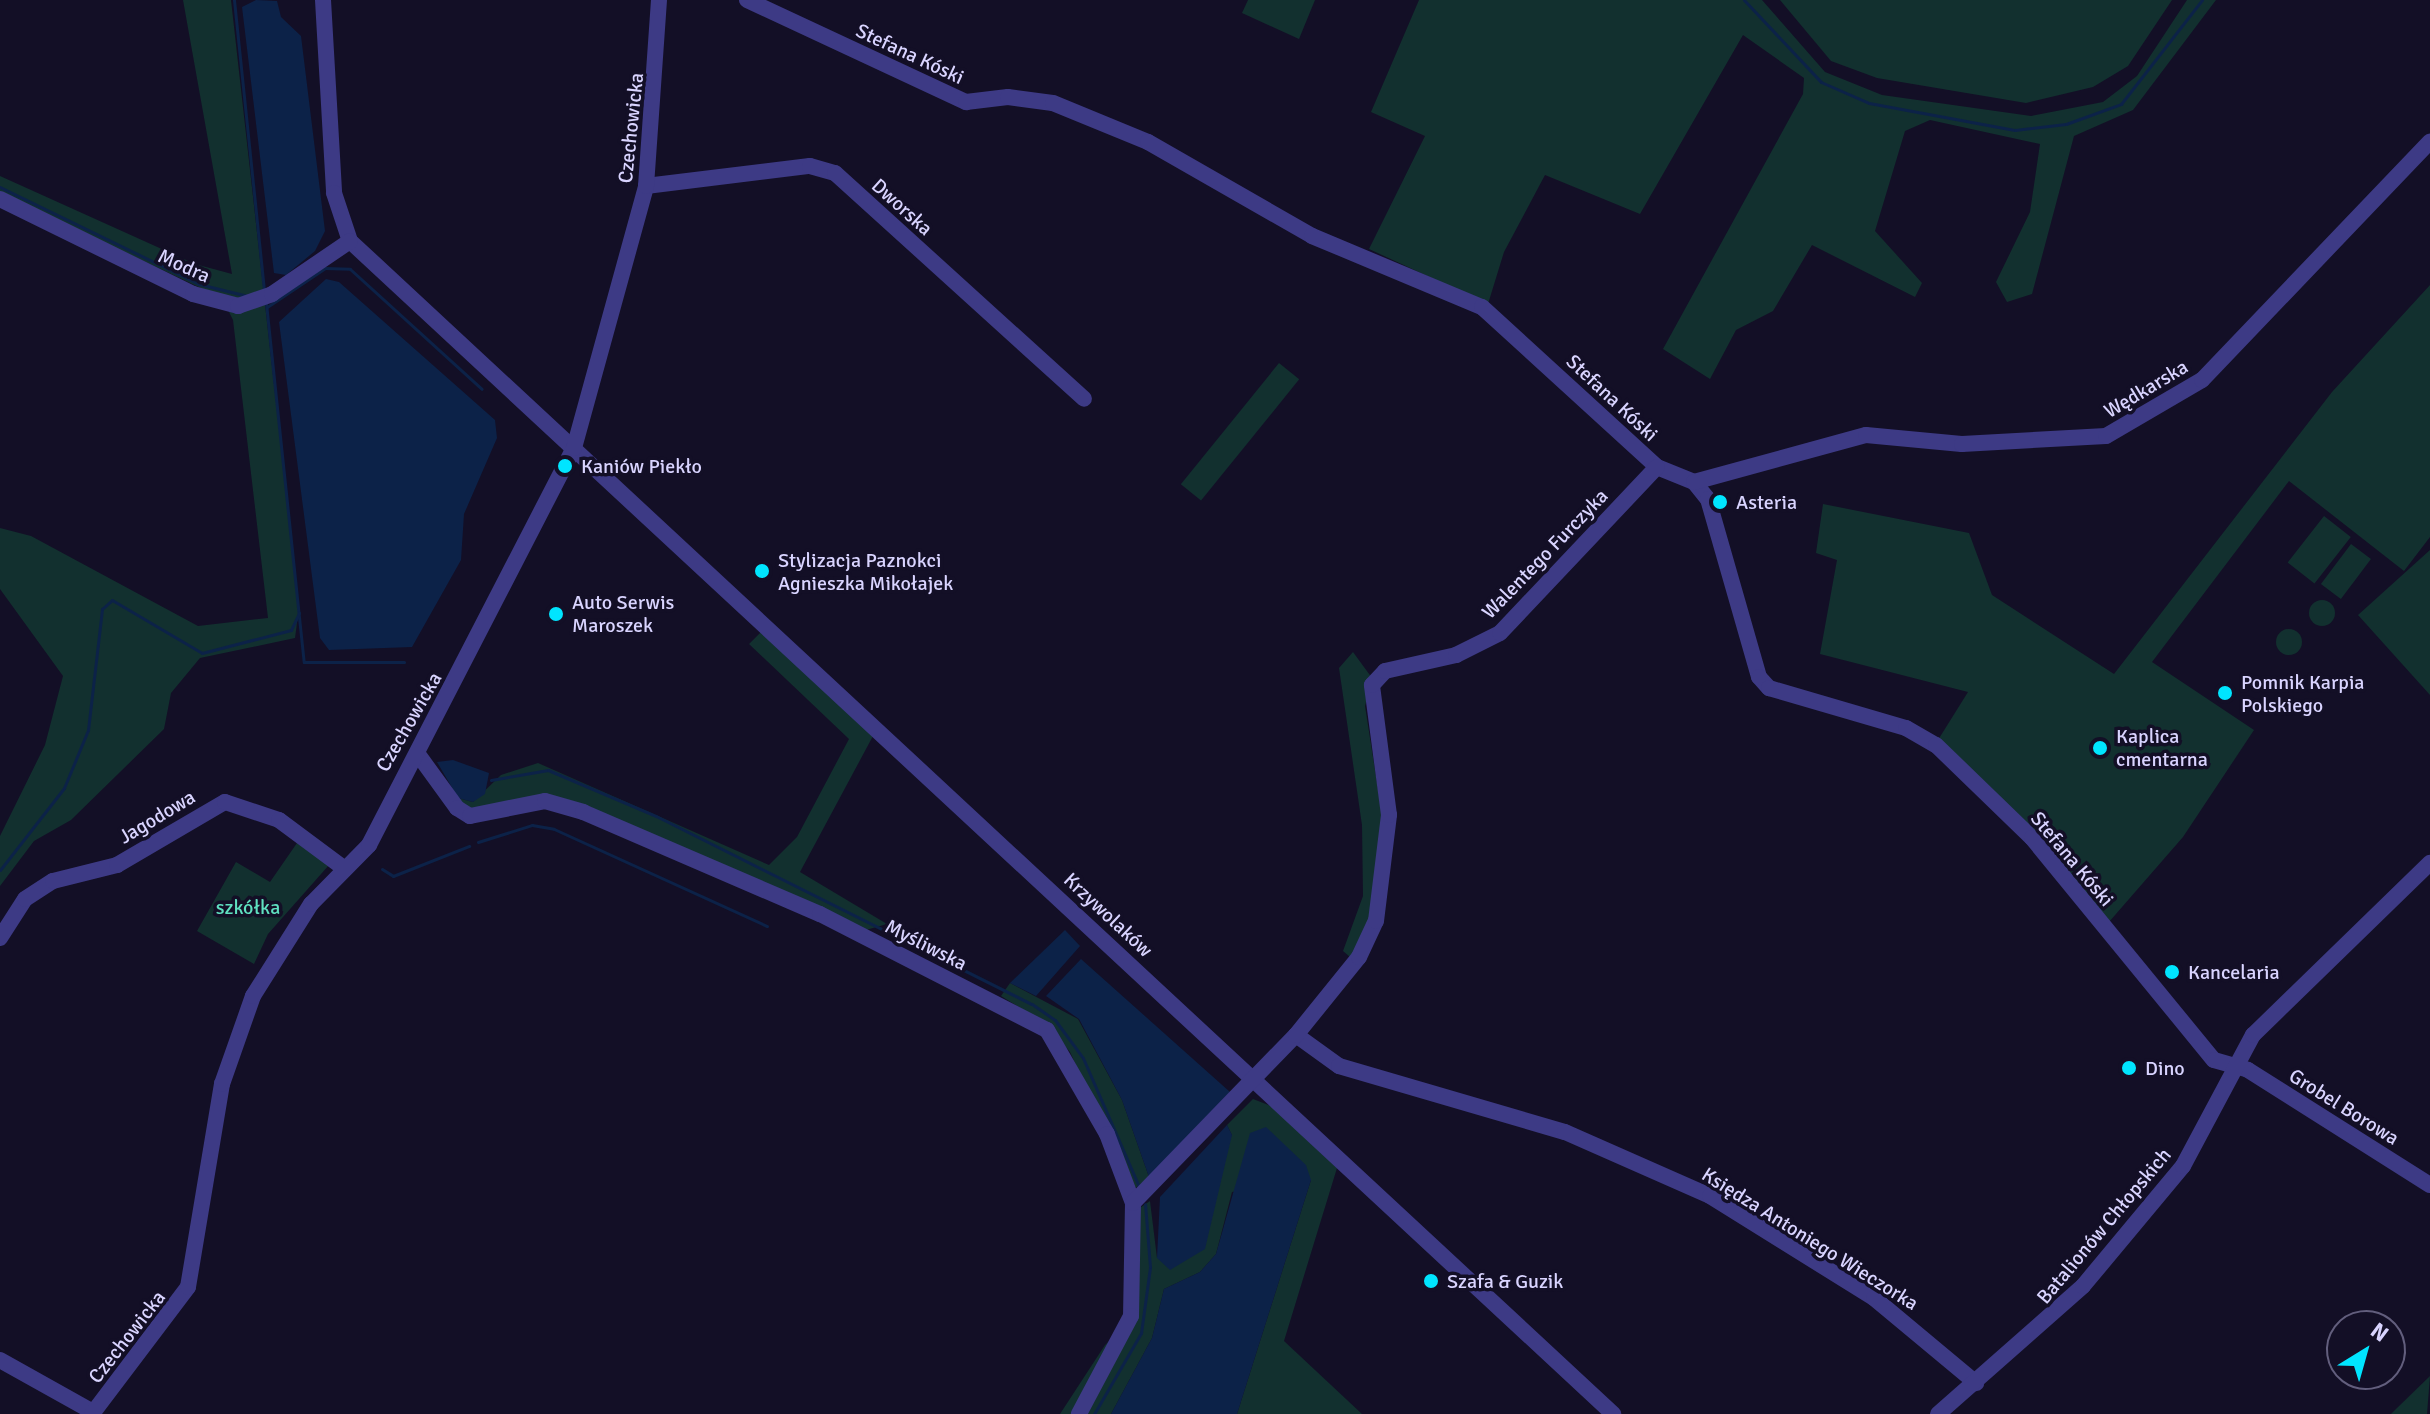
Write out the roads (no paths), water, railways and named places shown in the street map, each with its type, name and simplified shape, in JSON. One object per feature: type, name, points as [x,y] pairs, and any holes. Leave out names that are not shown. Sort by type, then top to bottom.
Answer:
[{"type":"street","points":[[323,0],[334,193],[350,241],[574,448]]},
{"type":"street","name":"Czechowicka","points":[[92,1413],[181,1302],[234,1040],[282,943],[369,845],[574,448],[646,186],[659,0]]},
{"type":"street","name":"Stefana Kóski","points":[[747,0],[966,102],[1008,97],[1053,103],[1148,142],[1312,236],[1482,307],[1657,467],[1694,482],[1708,499],[1759,677],[1769,688],[1906,728],[1936,745],[2032,838],[2184,1031],[2214,1060],[2234,1066]]},
{"type":"street","name":"Wędkarska","points":[[1694,482],[1866,435],[1962,444],[2106,436],[2202,380],[2430,141]]},
{"type":"street","name":"Dworska","points":[[646,186],[810,166],[835,173],[1084,399]]},
{"type":"street","name":"Modra","points":[[0,199],[193,294],[238,306],[272,294],[350,241]]},
{"type":"street","name":"Krzywolaków","points":[[574,448],[1613,1414]]},
{"type":"street","name":"Walentego Furczyka","points":[[1133,1203],[1256,1080],[1296,1035],[1359,957],[1376,921],[1389,815],[1372,685],[1385,671],[1456,655],[1500,633],[1657,467]]},
{"type":"street","name":"Myśliwska","points":[[417,753],[470,816],[545,801],[583,812],[820,914],[1047,1030],[1107,1134],[1133,1203],[1131,1316],[1079,1414]]},
{"type":"street","name":"Jagodowa","points":[[0,938],[25,899],[53,881],[117,865],[225,802],[279,820],[345,869]]},
{"type":"street","name":"Batalionów Chłopskich","points":[[1938,1414],[2044,1328],[2160,1196],[2195,1147],[2234,1066],[2253,1035],[2430,863]]},
{"type":"street","name":"Księdza Antoniego Wieczorka","points":[[1296,1035],[1339,1066],[1565,1132],[1710,1196],[1874,1298],[1976,1383]]},
{"type":"street","name":"Grobel Borowa","points":[[2234,1066],[2430,1185]]},
{"type":"street","points":[[0,1360],[92,1413]]},
{"type":"water","points":[[256,0],[277,1],[281,17],[301,36],[325,231],[315,251],[286,275],[274,273],[242,7]]},
{"type":"water","points":[[326,279],[339,282],[495,420],[497,438],[464,514],[461,560],[412,647],[329,650],[320,638],[279,322]]},
{"type":"water","points":[[453,760],[489,773],[485,794],[473,802],[458,798],[437,762]]},
{"type":"water","points":[[1065,930],[1080,946],[1036,996],[1010,983]]},
{"type":"water","points":[[1081,959],[1230,1092],[1149,1177],[1122,1100],[1079,1019],[1046,996]]},
{"type":"water","points":[[1227,1125],[1232,1135],[1205,1249],[1170,1270],[1157,1258],[1160,1197]]},
{"type":"water","points":[[1266,1127],[1306,1165],[1311,1180],[1237,1414],[1111,1414],[1152,1338],[1164,1289],[1200,1272],[1216,1254],[1250,1133]]},
{"type":"waterway","points":[[234,0],[264,291]]},
{"type":"waterway","points":[[1744,0],[1821,82],[1869,103],[2015,130],[2066,124],[2121,104],[2202,0]]},
{"type":"waterway","points":[[0,187],[199,284],[248,296]]},
{"type":"waterway","points":[[267,307],[325,268],[350,269],[482,389]]},
{"type":"waterway","points":[[266,303],[304,662],[404,662]]},
{"type":"waterway","points":[[0,870],[64,788],[88,730],[102,609],[112,600],[202,653],[291,630],[299,613]]},
{"type":"waterway","points":[[491,780],[548,770],[656,816],[1032,1004],[1055,1020],[1083,1058],[1140,1189]]},
{"type":"waterway","points":[[478,842],[532,825],[554,829],[767,926]]},
{"type":"waterway","points":[[382,869],[393,876],[469,846]]},
{"type":"waterway","points":[[1094,1414],[1141,1333],[1150,1267],[1145,1204]]},
{"type":"place","name":"Kaniów Piekło","points":[[565,466]]},
{"type":"place","name":"Asteria","points":[[1720,502]]},
{"type":"place","name":"Stylizacja Paznokci Agnieszka Mikołajek","points":[[762,571]]},
{"type":"place","name":"Auto Serwis Maroszek","points":[[556,614]]},
{"type":"place","name":"Pomnik Karpia Polskiego","points":[[2225,693]]},
{"type":"place","name":"Kaplica cmentarna","points":[[2100,748]]},
{"type":"place","name":"Kancelaria","points":[[2172,972]]},
{"type":"place","name":"Dino","points":[[2129,1068]]},
{"type":"place","name":"Szafa & Guzik","points":[[1431,1281]]},
{"type":"park label","name":"szkółka","points":[[248,907]]}]
